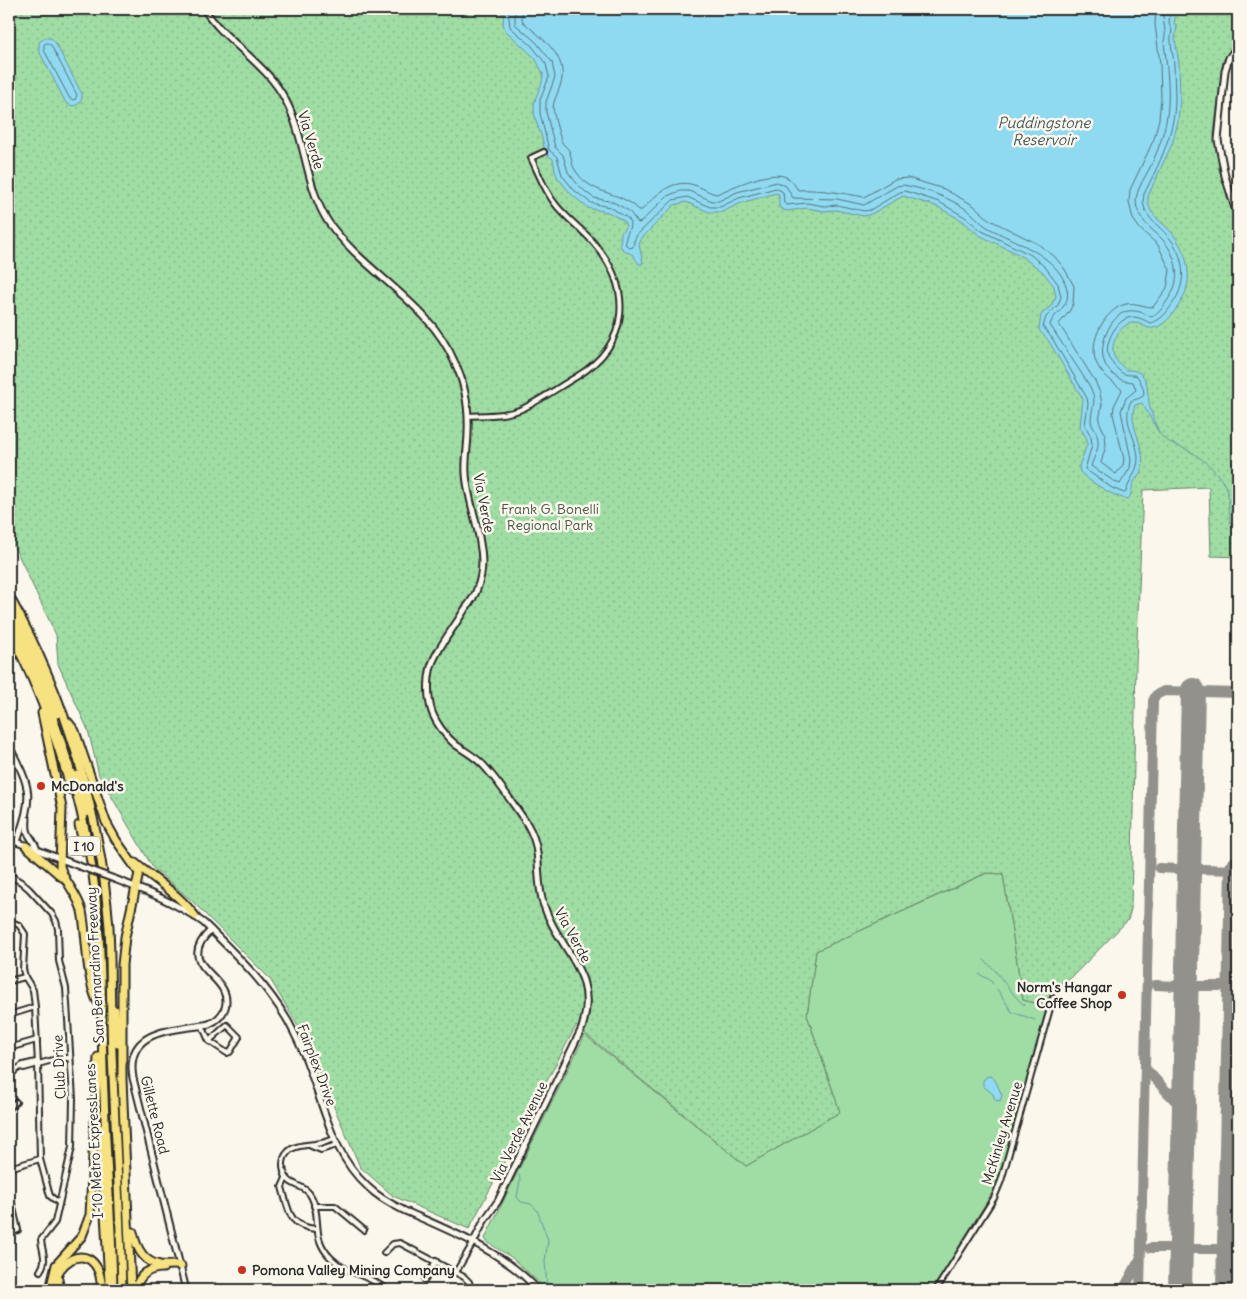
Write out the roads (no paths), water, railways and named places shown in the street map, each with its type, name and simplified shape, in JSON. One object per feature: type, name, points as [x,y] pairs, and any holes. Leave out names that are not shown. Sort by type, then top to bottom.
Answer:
[{"type":"highway","name":"San Bernardino Freeway","points":[[9,596],[36,649],[66,720],[76,749],[99,849],[107,912],[110,963],[122,1290]]},
{"type":"highway","points":[[9,607],[34,656],[48,689],[69,748],[82,795],[99,883],[105,938],[107,1006],[111,1016]]},
{"type":"highway","name":"I-10 Metro ExpressLanes","points":[[9,616],[30,660],[55,721],[73,779],[91,859],[100,946],[104,1116],[115,1290]]},
{"type":"highway","name":"San Bernardino Freeway","points":[[9,631],[39,698],[66,770],[85,850],[94,916],[108,1290]]},
{"type":"highway","points":[[39,698],[62,808],[61,859],[62,872],[66,880]]},
{"type":"highway","points":[[66,720],[75,731],[106,822],[139,873],[122,955],[122,1079],[131,1290]]},
{"type":"highway","points":[[26,846],[66,880],[74,890],[81,909],[91,987],[97,1001]]},
{"type":"highway","points":[[123,850],[156,881],[181,900],[195,916]]},
{"type":"highway","points":[[110,963],[122,1079]]},
{"type":"highway","points":[[52,1290],[56,1265],[82,1236],[90,1215],[98,1058]]},
{"type":"highway","name":"I-10 Metro ExpressLanes","points":[[115,1290],[114,1206],[119,1194]]},
{"type":"highway","points":[[127,1201],[135,1241],[141,1253],[149,1261],[159,1265],[181,1266]]},
{"type":"highway","points":[[52,1290],[57,1274],[64,1262],[80,1257],[86,1259],[98,1270],[102,1290]]},
{"type":"highway","points":[[135,1290],[140,1278],[148,1271],[181,1266]]},
{"type":"highway","points":[[57,1274],[60,1290]]},
{"type":"main road","name":"Via Verde","points":[[204,9],[223,33],[260,65],[279,88],[296,122],[312,185],[319,205],[328,222],[343,239],[430,323],[446,343],[463,383],[468,416],[466,475],[480,543],[482,568],[477,592],[432,661],[428,687],[431,710],[439,726],[453,743],[471,754],[484,766],[531,830],[538,854],[544,905],[552,923],[577,964],[585,987],[586,1008],[582,1028]]},
{"type":"main road","points":[[1238,45],[1229,58],[1225,71],[1218,140],[1225,176],[1238,218]]},
{"type":"main road","points":[[9,746],[27,785],[26,815],[28,836],[35,842],[37,850]]},
{"type":"main road","points":[[17,842],[26,815]]},
{"type":"main road","name":"Fairplex Drive","points":[[9,839],[171,902],[195,916],[258,979],[286,1018],[307,1062],[334,1139],[356,1175],[379,1196],[403,1210],[473,1243],[514,1267],[538,1290]]},
{"type":"main road","name":"Gillette Road","points":[[186,1290],[133,1078],[132,1061],[134,1053],[142,1042],[153,1034],[214,1022],[220,1017],[226,1001],[224,989],[202,966],[198,958],[200,942],[211,930]]},
{"type":"main road","name":"Via Verde Avenue","points":[[473,1243],[484,1221],[498,1201],[582,1028]]},
{"type":"street","points":[[468,416],[501,414],[524,408],[584,372],[608,348],[618,329],[622,306],[615,277],[607,261],[593,241],[556,205],[543,185],[531,158],[544,152]]},
{"type":"street","name":"Club Drive","points":[[9,875],[21,882],[52,914],[56,921],[59,962],[66,988],[73,1099],[72,1141],[55,1222],[41,1240],[45,1257],[40,1271]]},
{"type":"street","points":[[9,921],[19,926],[24,934],[23,963],[25,977],[33,990],[35,1007],[40,1159],[50,1196],[59,1203]]},
{"type":"street","points":[[9,981],[25,977]]},
{"type":"street","name":"McKinley Avenue","points":[[936,1290],[994,1198],[1002,1181],[1053,998]]},
{"type":"street","points":[[9,1015],[35,1007]]},
{"type":"street","points":[[202,1025],[209,1041],[226,1053],[230,1052],[239,1036],[227,1025],[209,1041]]},
{"type":"street","points":[[12,1062],[9,1050],[37,1040]]},
{"type":"street","points":[[9,1075],[21,1067],[24,1068],[36,1062],[38,1064],[70,1058]]},
{"type":"street","points":[[9,1108],[16,1102]]},
{"type":"street","points":[[316,1229],[296,1224],[292,1218],[282,1187],[286,1178],[283,1164],[287,1152],[298,1146],[322,1144],[334,1139]]},
{"type":"street","points":[[322,1144],[322,1150]]},
{"type":"street","points":[[311,1146],[317,1150],[322,1150],[337,1145]]},
{"type":"street","points":[[9,1160],[10,1168],[40,1159]]},
{"type":"street","points":[[286,1178],[308,1192],[314,1206],[316,1229],[320,1243],[332,1259],[340,1265],[374,1280],[387,1290]]},
{"type":"street","points":[[9,1190],[18,1230],[9,1232]]},
{"type":"street","points":[[314,1206],[335,1206],[364,1230]]},
{"type":"street","points":[[384,1253],[393,1244],[400,1243],[464,1277],[469,1282],[471,1290]]},
{"type":"street","points":[[456,1272],[473,1243]]},
{"type":"street","points":[[426,1280],[436,1261]]},
{"type":"water","name":"Puddingstone Reservoir","points":[[504,9],[1176,9],[1174,25],[1177,25],[1175,39],[1179,63],[1180,98],[1178,122],[1172,144],[1148,196],[1148,202],[1152,212],[1172,233],[1181,247],[1187,264],[1188,281],[1183,298],[1171,316],[1163,323],[1154,328],[1136,323],[1128,324],[1120,331],[1114,341],[1113,351],[1118,362],[1126,370],[1140,373],[1144,377],[1150,408],[1158,431],[1142,403],[1135,405],[1133,420],[1143,459],[1140,474],[1133,484],[1128,499],[1109,492],[1080,472],[1079,466],[1087,445],[1087,439],[1080,427],[1083,399],[1048,340],[1039,330],[1041,315],[1051,306],[1056,297],[1054,286],[1042,271],[1018,254],[979,235],[963,221],[936,206],[903,196],[864,216],[836,210],[823,211],[807,208],[787,211],[779,206],[779,194],[776,193],[741,203],[722,212],[709,212],[686,202],[674,205],[641,239],[639,245],[643,262],[639,264],[633,255],[622,249],[620,244],[621,233],[626,226],[624,221],[608,212],[588,208],[571,194],[558,178],[553,159],[544,152],[543,140],[534,112],[543,73],[535,58],[505,30],[503,24]]},
{"type":"water","points":[[45,38],[51,38],[55,42],[82,94],[82,98],[77,105],[72,106],[66,103],[39,51],[39,42]]},
{"type":"water","points":[[988,1076],[992,1077],[1002,1095],[1000,1101],[995,1100],[993,1094],[983,1086],[983,1080]]},
{"type":"waterway","points":[[1158,431],[1166,440],[1201,459],[1211,467],[1223,482],[1228,495],[1231,523],[1238,535]]},
{"type":"waterway","points":[[984,960],[1024,1005]]},
{"type":"waterway","points":[[979,974],[990,980],[993,984]]},
{"type":"waterway","points":[[997,989],[1012,1012],[1035,1020]]},
{"type":"waterway","points":[[519,1175],[517,1197],[521,1202],[531,1204],[537,1210],[548,1240],[545,1261],[547,1287]]},
{"type":"place","name":"McDonald's","points":[[41,786]]},
{"type":"place","name":"Norm's Hangar Coffee Shop","points":[[1122,995]]},
{"type":"place","name":"Pomona Valley Mining Company","points":[[242,1270]]},
{"type":"park label","name":"Frank G. Bonelli Regional Park","points":[[550,518]]}]
